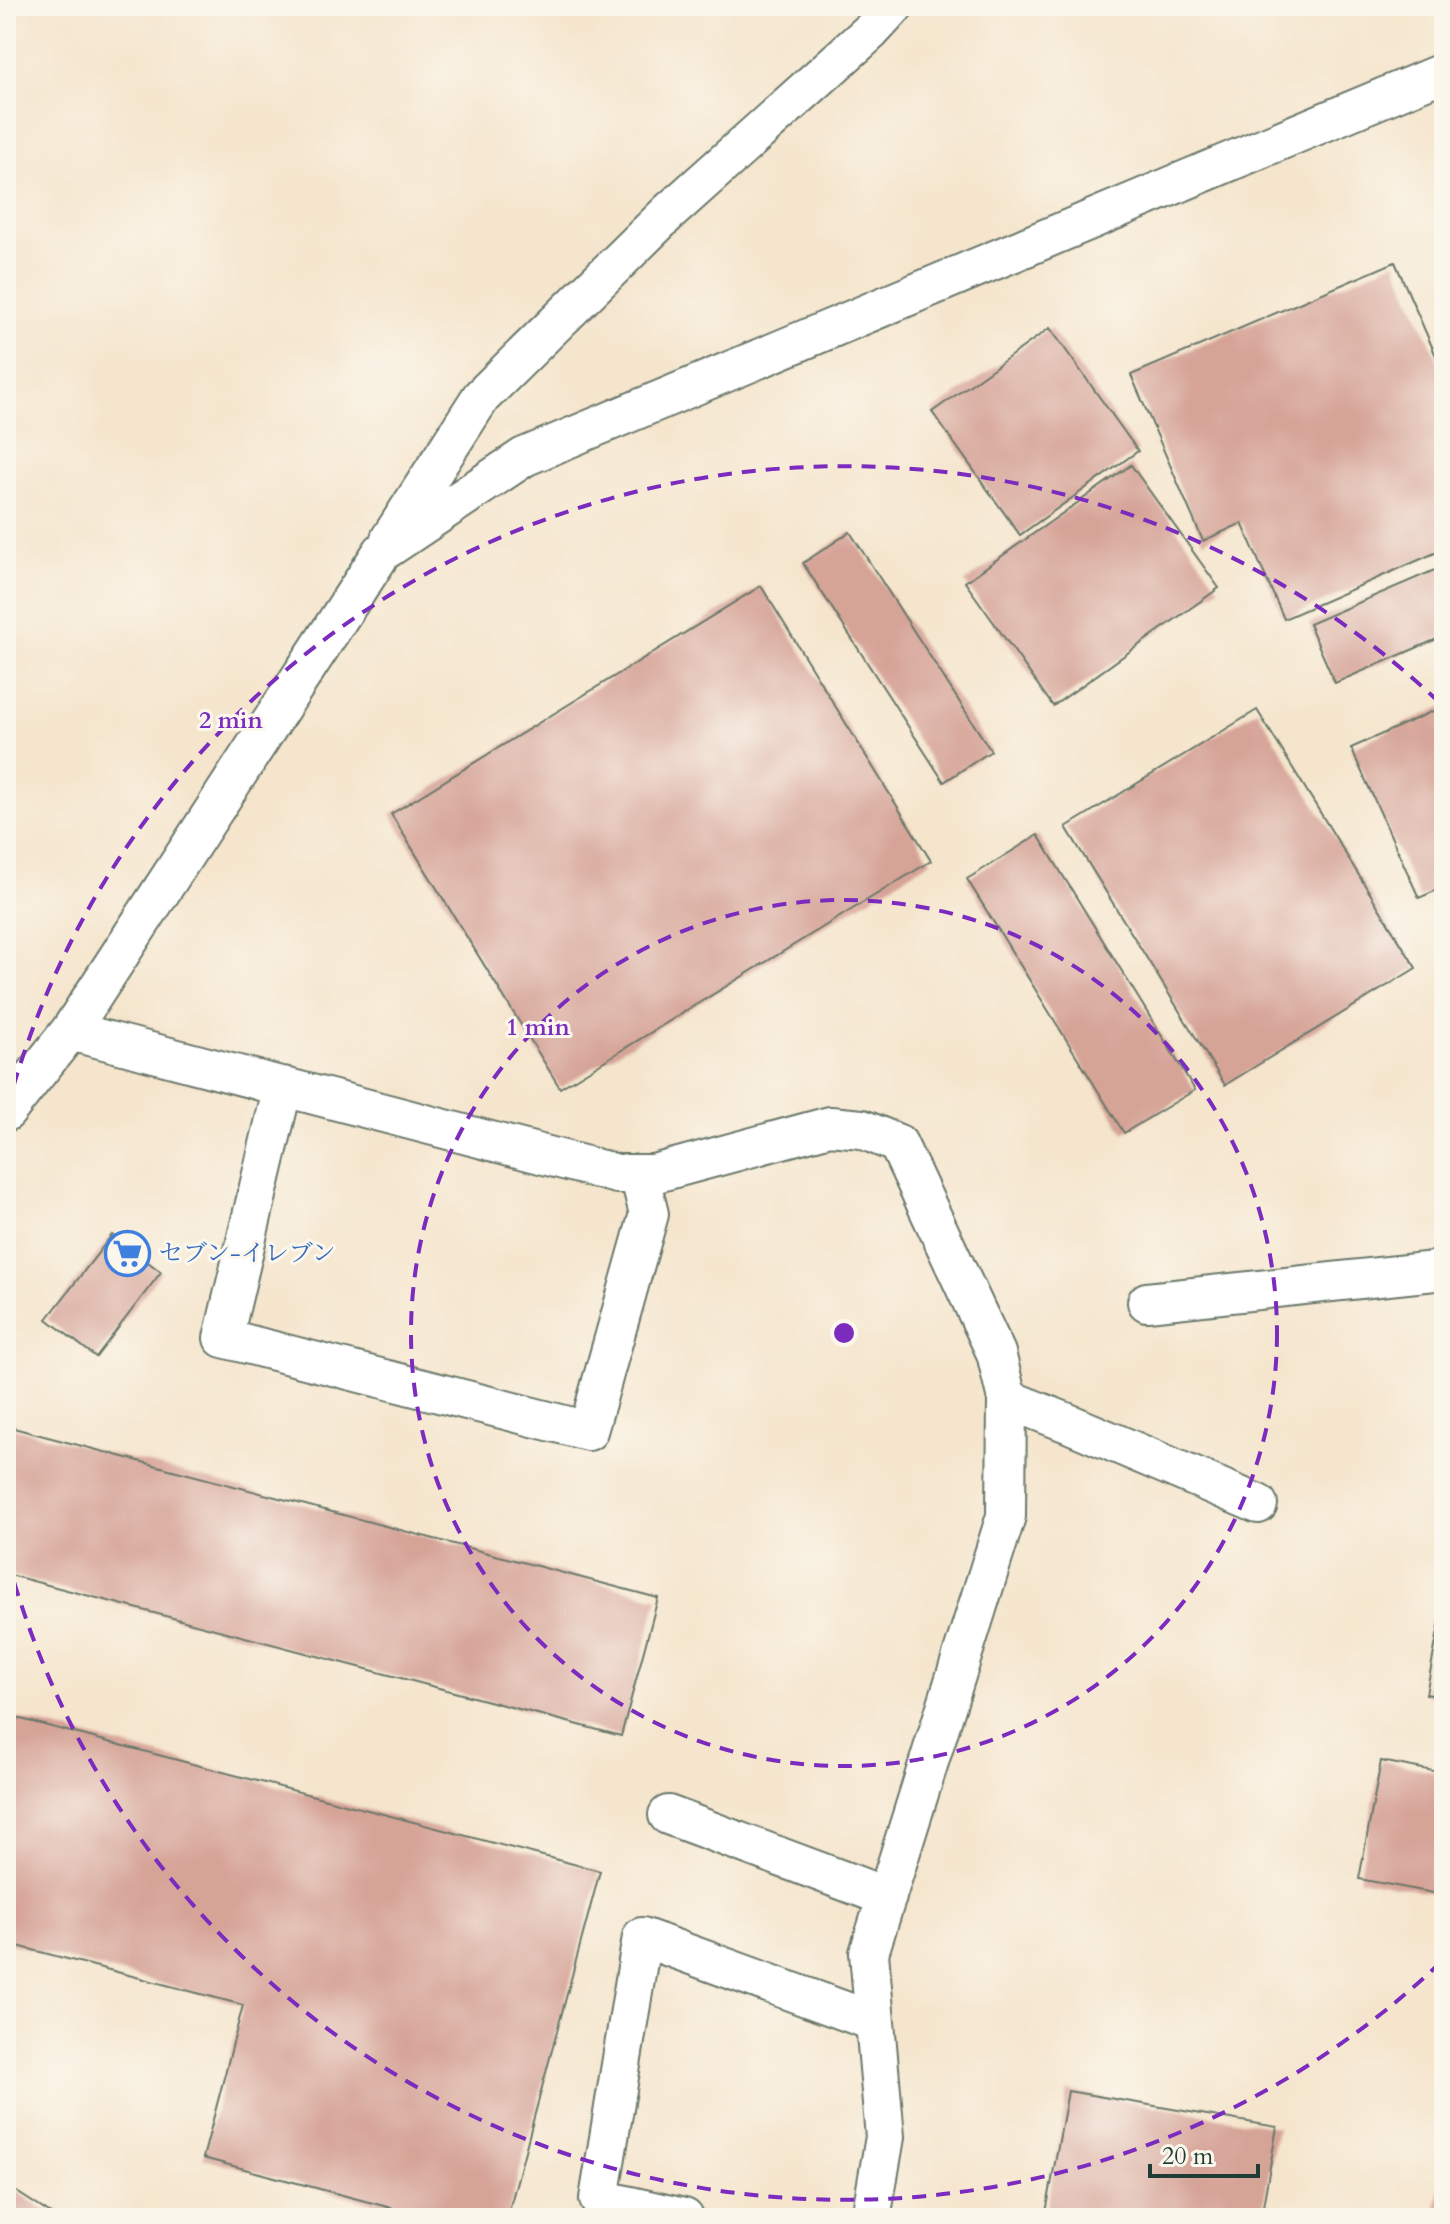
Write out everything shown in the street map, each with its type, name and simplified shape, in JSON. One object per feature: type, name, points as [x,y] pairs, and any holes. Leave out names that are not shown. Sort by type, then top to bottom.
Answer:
[{"type":"street","points":[[6,1112],[70,1031],[481,397],[668,213],[871,31],[894,6]]},
{"type":"street","points":[[382,552],[524,457],[1444,72]]},
{"type":"street","points":[[70,1031],[617,1174],[653,1174],[830,1126],[862,1129],[898,1144],[996,1353],[1007,1399],[1006,1516],[869,1953],[885,2137],[871,2218]]},
{"type":"street","points":[[283,1086],[223,1338],[588,1431],[649,1214],[639,1174]]},
{"type":"street","points":[[1147,1302],[1444,1270]]},
{"type":"street","points":[[1007,1399],[1258,1504]]},
{"type":"street","points":[[668,1815],[887,1897]]},
{"type":"street","points":[[684,2218],[599,2199],[642,1937],[875,2022]]},
{"type":"building","points":[[1395,262],[1444,374],[1444,549],[1284,619],[1242,523],[1203,541],[1131,375]]},
{"type":"building","points":[[1050,328],[1138,451],[1020,535],[932,412]]},
{"type":"building","points":[[1131,465],[1219,588],[1053,706],[965,582]]},
{"type":"building","points":[[850,532],[991,751],[944,782],[803,563]]},
{"type":"building","points":[[1444,566],[1444,636],[1335,683],[1309,624]]},
{"type":"building","points":[[761,586],[931,861],[560,1088],[391,814]]},
{"type":"building","points":[[1444,706],[1444,887],[1419,898],[1351,748]]},
{"type":"building","points":[[1257,710],[1416,968],[1225,1085],[1066,827]]},
{"type":"building","points":[[1038,835],[1195,1090],[1124,1133],[967,879]]},
{"type":"building","points":[[112,1235],[161,1272],[96,1357],[47,1319]]},
{"type":"building","points":[[6,1426],[658,1598],[621,1736],[6,1574]]},
{"type":"building","points":[[1444,1605],[1444,1698],[1426,1694]]},
{"type":"building","points":[[6,1715],[600,1871],[507,2218],[429,2218],[203,2158],[243,2005],[6,1943]]},
{"type":"building","points":[[1381,1761],[1444,1773],[1444,1895],[1359,1879]]},
{"type":"building","points":[[1068,2091],[1277,2127],[1261,2218],[1045,2218]]},
{"type":"building","points":[[1443,2173],[1444,2218],[1434,2218]]},
{"type":"building","points":[[6,2185],[57,2218],[6,2218]]},
{"type":"place","name":"セブン-イレブン","points":[[128,1253]]}]
